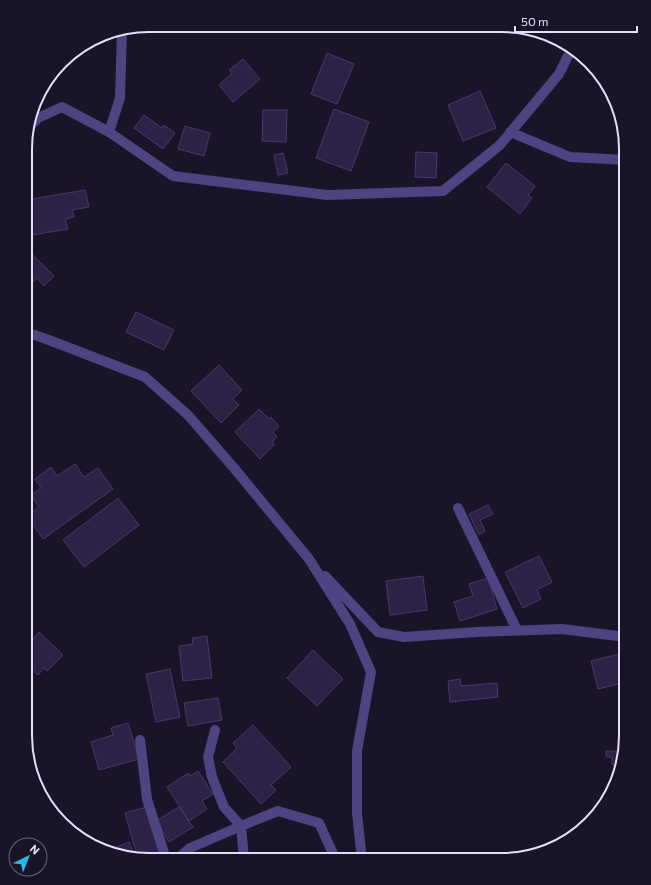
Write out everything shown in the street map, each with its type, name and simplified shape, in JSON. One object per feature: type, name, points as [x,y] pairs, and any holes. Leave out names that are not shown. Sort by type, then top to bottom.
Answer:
[{"type":"street","points":[[109,132],[120,98],[122,35]]},
{"type":"street","points":[[36,120],[62,107],[109,132],[173,176],[326,195],[443,191],[500,145],[559,74],[569,54]]},
{"type":"street","points":[[510,132],[570,157],[619,160]]},
{"type":"street","points":[[32,334],[145,378],[188,415],[309,559],[378,632],[404,637],[477,632],[562,629],[619,636]]},
{"type":"street","points":[[458,508],[517,630]]},
{"type":"street","points":[[309,559],[350,624],[371,672],[357,751],[357,813],[361,853]]},
{"type":"street","points":[[215,730],[208,757],[212,777],[224,807],[241,826],[243,853]]},
{"type":"street","points":[[140,740],[147,799],[164,853]]},
{"type":"street","points":[[184,853],[190,848],[278,811],[319,823],[333,853]]},
{"type":"building","points":[[327,53],[354,64],[337,104],[311,94]]},
{"type":"building","points":[[243,59],[260,79],[233,102],[219,85],[232,73],[229,70]]},
{"type":"building","points":[[480,91],[496,128],[463,141],[448,105]]},
{"type":"building","points":[[334,109],[369,122],[351,171],[316,158]]},
{"type":"building","points":[[263,110],[287,110],[286,142],[262,141]]},
{"type":"building","points":[[144,115],[162,128],[164,125],[175,133],[163,149],[134,128]]},
{"type":"building","points":[[185,126],[210,133],[204,156],[178,149]]},
{"type":"building","points":[[416,152],[437,153],[436,178],[415,177]]},
{"type":"building","points":[[283,153],[288,173],[278,175],[274,155]]},
{"type":"building","points":[[506,163],[535,186],[528,195],[532,198],[520,214],[487,187]]},
{"type":"building","points":[[85,190],[89,207],[72,210],[74,217],[65,219],[68,229],[32,235],[32,199]]},
{"type":"building","points":[[32,254],[54,276],[44,286],[37,278],[32,283]]},
{"type":"building","points":[[136,312],[174,330],[164,350],[126,332]]},
{"type":"building","points":[[219,365],[242,390],[233,399],[239,405],[221,423],[191,391]]},
{"type":"building","points":[[259,409],[269,419],[271,417],[279,426],[273,432],[277,437],[272,442],[274,445],[260,459],[235,432]]},
{"type":"building","points":[[75,464],[84,477],[98,468],[113,489],[43,539],[32,523],[32,512],[39,507],[32,494],[41,488],[35,479],[51,467],[57,476]]},
{"type":"building","points":[[118,498],[139,525],[84,567],[63,540]]},
{"type":"building","points":[[488,505],[493,514],[480,520],[485,531],[479,535],[469,514]]},
{"type":"building","points":[[539,556],[552,582],[537,590],[541,599],[523,608],[505,572]]},
{"type":"building","points":[[423,576],[427,610],[390,615],[386,581]]},
{"type":"building","points":[[488,578],[497,609],[460,621],[454,602],[473,596],[469,584]]},
{"type":"building","points":[[39,632],[63,655],[47,671],[44,668],[38,675],[32,669],[32,638],[33,639]]},
{"type":"building","points":[[207,636],[212,678],[183,681],[179,646],[193,644],[192,638]]},
{"type":"building","points":[[313,650],[343,679],[317,706],[287,678]]},
{"type":"building","points":[[619,654],[619,684],[598,689],[591,661]]},
{"type":"building","points":[[170,669],[180,717],[156,722],[146,674]]},
{"type":"building","points":[[460,679],[461,686],[497,683],[498,697],[450,702],[448,681]]},
{"type":"building","points":[[218,698],[222,720],[188,726],[184,703]]},
{"type":"building","points":[[128,723],[139,759],[99,770],[91,742],[113,735],[111,728]]},
{"type":"building","points":[[253,725],[291,767],[271,785],[276,790],[261,804],[223,762],[237,748],[233,743]]},
{"type":"building","points":[[606,751],[618,751],[615,765],[612,765],[612,757],[606,757]]},
{"type":"building","points":[[198,771],[213,794],[202,801],[207,809],[189,821],[167,787],[188,773],[190,776]]},
{"type":"building","points":[[147,807],[161,853],[136,852],[125,813]]},
{"type":"building","points":[[179,807],[193,827],[169,842],[156,821]]},
{"type":"building","points":[[129,842],[133,852],[119,849],[115,848]]}]
